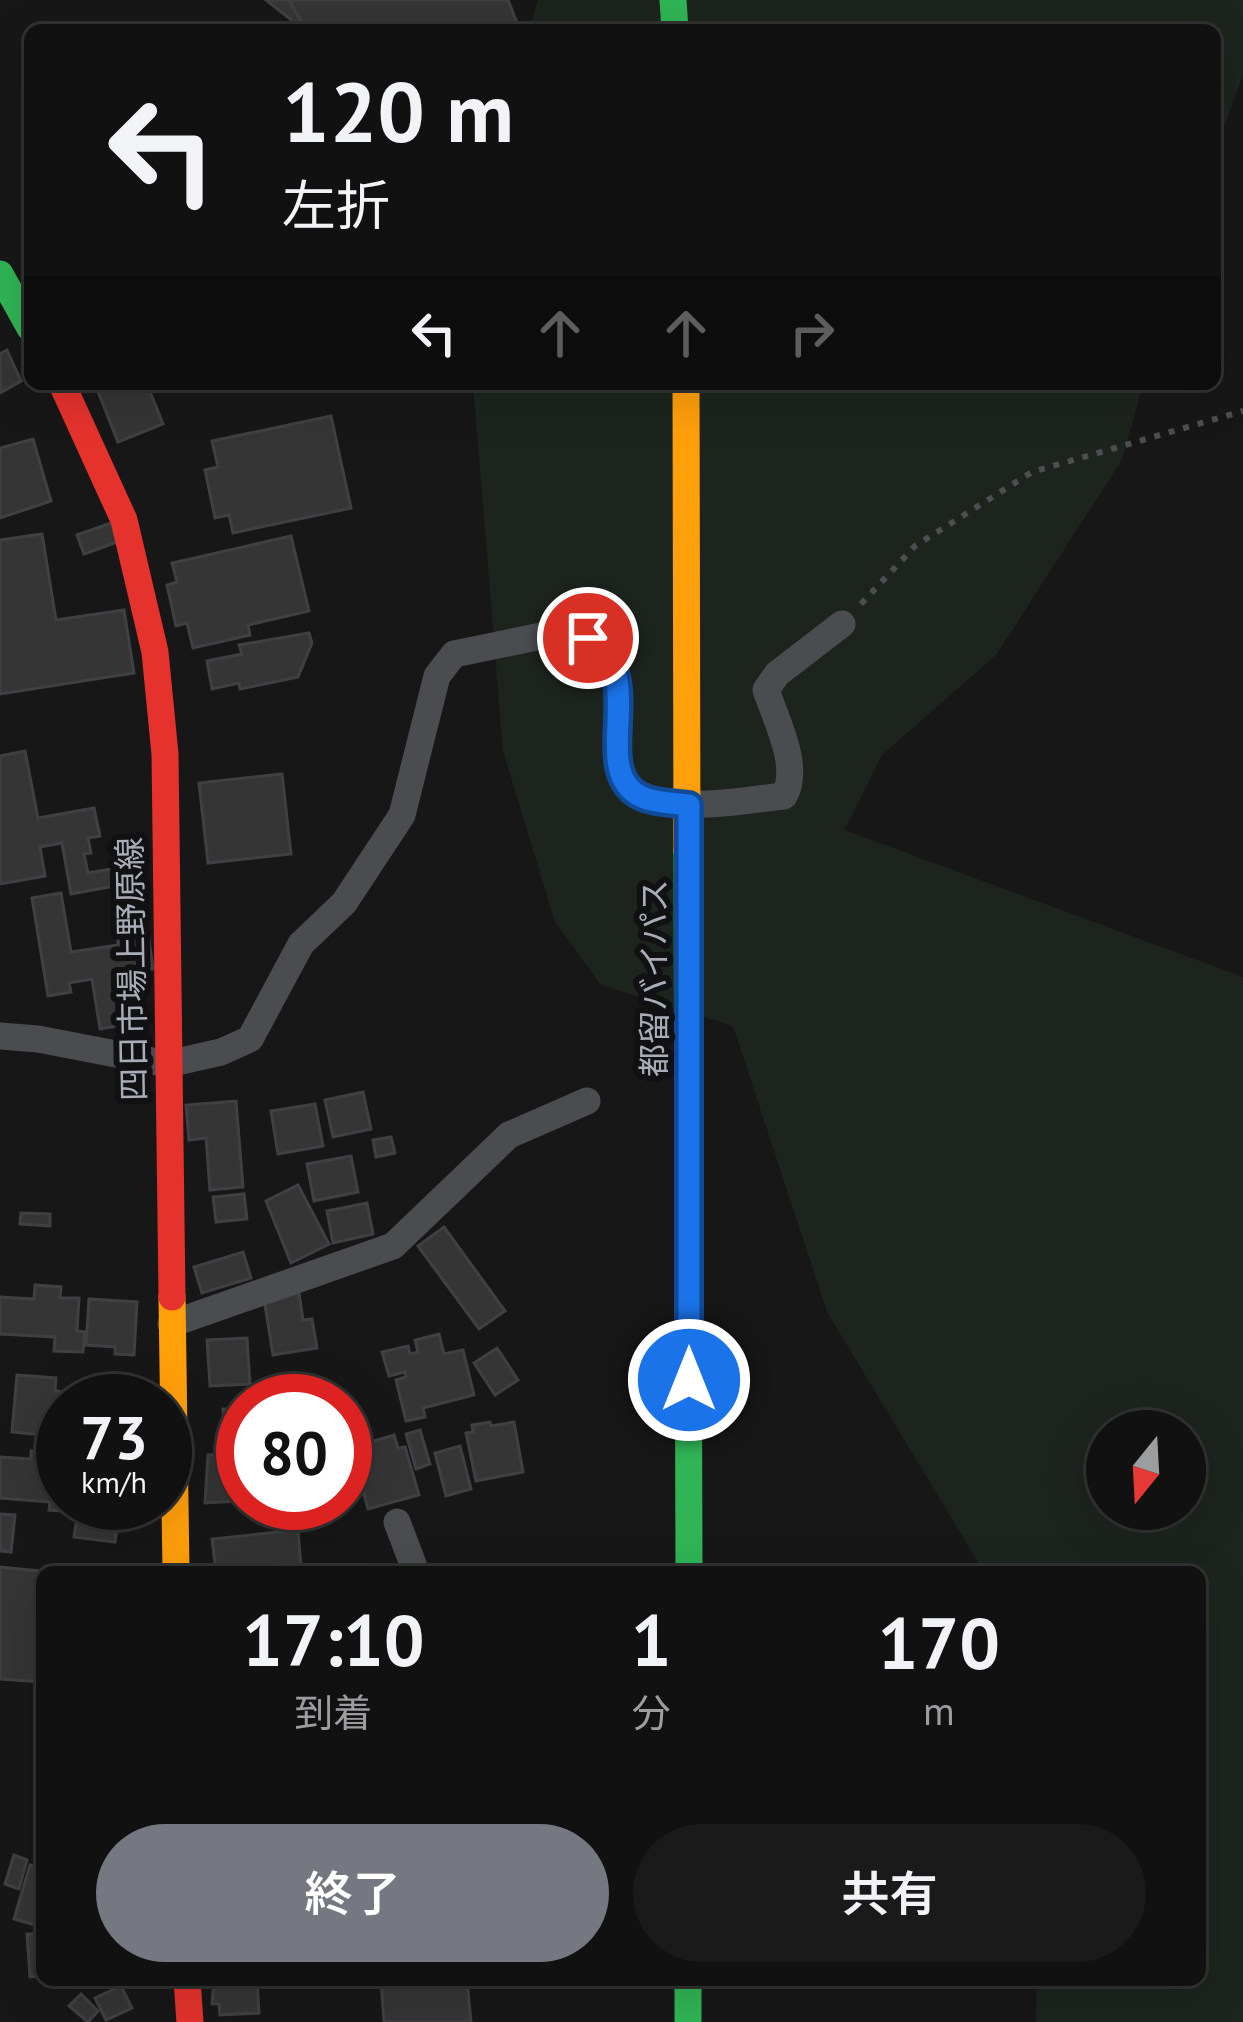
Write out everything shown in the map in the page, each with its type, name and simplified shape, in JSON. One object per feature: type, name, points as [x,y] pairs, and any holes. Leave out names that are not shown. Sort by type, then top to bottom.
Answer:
[{"type":"main road","points":[[0,274],[24,317]]},
{"type":"main road","name":"四日市場上野原線","points":[[65,390],[117,491],[144,573],[159,661],[165,754],[176,1566]]},
{"type":"main road","name":"都留バイパス","points":[[686,390],[689,1566]]},
{"type":"main road","points":[[187,1986],[190,2022]]},
{"type":"main road","points":[[688,1986],[688,2022]]},
{"type":"street","points":[[0,1036],[168,1064],[221,1052],[250,1039],[301,944],[344,903],[402,814],[437,676],[454,654],[561,632],[604,647],[619,682],[619,770],[630,789],[644,798],[689,805],[784,796],[791,784],[788,760],[766,690],[776,674],[842,624]]},
{"type":"street","points":[[171,1324],[393,1246],[509,1135],[587,1101]]},
{"type":"street","points":[[397,1522],[414,1566]]},
{"type":"path","points":[[842,624],[914,546],[1032,472],[1243,411]]},
{"type":"shaded area","points":[[538,0],[1243,0],[1243,75],[1221,135],[1221,24],[531,24]]},
{"type":"shaded area","points":[[473,390],[1141,390],[1122,460],[996,655],[882,755],[845,830],[1243,977],[1243,2022],[1036,2022],[1037,1986],[1206,1986],[1206,1566],[980,1566],[827,1312],[733,1026],[601,985],[555,922],[503,751]]},
{"type":"building","points":[[266,0],[289,0],[303,24]]},
{"type":"building","points":[[289,0],[508,0],[518,24],[303,24]]},
{"type":"building","points":[[7,350],[21,381],[0,393],[0,354]]},
{"type":"building","points":[[97,390],[149,390],[163,424],[118,442]]},
{"type":"building","points":[[331,416],[351,508],[233,533],[229,515],[215,518],[205,470],[218,467],[212,441]]},
{"type":"building","points":[[33,439],[51,501],[0,518],[0,448]]},
{"type":"building","points":[[111,523],[117,542],[84,554],[77,535]]},
{"type":"building","points":[[42,534],[56,620],[124,610],[134,673],[0,694],[0,540]]},
{"type":"building","points":[[291,536],[309,611],[248,625],[250,635],[193,648],[187,623],[176,626],[167,585],[177,582],[172,563]]},
{"type":"building","points":[[309,633],[312,643],[298,677],[240,689],[239,683],[212,689],[207,661],[242,654],[239,645]]},
{"type":"building","points":[[25,751],[38,818],[94,808],[100,836],[88,838],[91,853],[84,854],[88,873],[117,868],[120,885],[71,894],[62,843],[40,847],[45,876],[0,884],[0,756]]},
{"type":"building","points":[[282,774],[291,854],[208,863],[199,783]]},
{"type":"building","points":[[61,893],[71,952],[118,945],[118,938],[148,933],[153,969],[138,971],[146,1021],[100,1029],[92,979],[69,983],[71,992],[48,996],[32,898]]},
{"type":"building","points":[[363,1092],[371,1129],[333,1137],[325,1100]]},
{"type":"building","points":[[236,1101],[243,1187],[210,1190],[206,1138],[189,1140],[186,1105]]},
{"type":"building","points":[[315,1104],[323,1146],[278,1154],[271,1111]]},
{"type":"building","points":[[391,1137],[395,1153],[376,1157],[373,1140]]},
{"type":"building","points":[[351,1156],[358,1192],[314,1201],[307,1164]]},
{"type":"building","points":[[298,1185],[329,1244],[291,1263],[266,1201]]},
{"type":"building","points":[[244,1194],[247,1219],[216,1222],[213,1197]]},
{"type":"building","points":[[367,1203],[373,1234],[333,1243],[327,1211]]},
{"type":"building","points":[[21,1213],[50,1214],[50,1226],[20,1224]]},
{"type":"building","points":[[444,1227],[505,1311],[479,1329],[418,1246]]},
{"type":"building","points":[[243,1252],[251,1278],[202,1293],[194,1267]]},
{"type":"building","points":[[35,1285],[61,1287],[60,1298],[79,1298],[77,1331],[85,1332],[83,1352],[54,1351],[55,1337],[0,1334],[0,1297],[34,1299]]},
{"type":"building","points":[[299,1293],[303,1320],[312,1319],[317,1348],[273,1355],[264,1299]]},
{"type":"building","points":[[89,1299],[137,1302],[134,1355],[115,1354],[115,1347],[86,1345]]},
{"type":"building","points":[[439,1334],[444,1354],[463,1350],[474,1395],[423,1408],[425,1417],[406,1421],[396,1380],[406,1377],[405,1372],[389,1376],[382,1352],[408,1346],[410,1354],[418,1352],[415,1340]]},
{"type":"building","points":[[247,1338],[249,1374],[216,1374],[216,1386],[210,1386],[207,1340]]},
{"type":"building","points":[[497,1348],[518,1380],[495,1395],[474,1363]]},
{"type":"building","points":[[17,1375],[36,1376],[36,1434],[12,1432]]},
{"type":"building","points":[[490,1422],[491,1426],[514,1422],[523,1472],[476,1481],[466,1433],[473,1432],[472,1425]]},
{"type":"building","points":[[420,1430],[430,1464],[416,1469],[406,1434]]},
{"type":"building","points":[[394,1435],[398,1448],[405,1447],[419,1495],[372,1508],[372,1441]]},
{"type":"building","points":[[460,1446],[471,1489],[446,1496],[435,1453]]},
{"type":"building","points":[[31,1451],[36,1451],[36,1501],[0,1498],[0,1457],[31,1459]]},
{"type":"building","points":[[208,1455],[216,1455],[216,1502],[205,1503]]},
{"type":"building","points":[[0,1514],[15,1515],[11,1552],[0,1551]]},
{"type":"building","points":[[75,1530],[117,1530],[115,1542],[74,1537]]},
{"type":"building","points":[[298,1530],[301,1566],[215,1566],[212,1539]]},
{"type":"building","points":[[0,1567],[36,1571],[36,1682],[0,1679]]},
{"type":"building","points":[[14,1855],[27,1860],[19,1889],[5,1884]]},
{"type":"building","points":[[30,1865],[36,1867],[36,1925],[14,1919]]},
{"type":"building","points":[[27,1934],[36,1934],[36,1976],[30,1977]]},
{"type":"building","points":[[121,1986],[132,2008],[106,2020],[95,1998]]},
{"type":"building","points":[[214,1986],[257,1986],[259,2013],[220,2015],[219,2004],[212,2004]]},
{"type":"building","points":[[381,1986],[468,1986],[471,2022],[384,2022]]},
{"type":"building","points":[[81,1994],[98,2011],[88,2022],[69,2006]]},
{"type":"traffic: fast","points":[[673,0],[675,24]]},
{"type":"traffic: fast","points":[[0,274],[24,317]]},
{"type":"traffic: fast","points":[[687,851],[689,1566]]},
{"type":"traffic: fast","points":[[688,1986],[688,2022]]},
{"type":"traffic: slow","points":[[686,390],[687,851]]},
{"type":"traffic: slow","points":[[172,1297],[176,1566]]},
{"type":"traffic: jam","points":[[65,390],[124,520],[155,652],[165,754],[172,1297]]},
{"type":"traffic: jam","points":[[187,1986],[190,2022]]},
{"type":"route","points":[[588,638],[604,647],[614,661],[619,682],[619,770],[630,789],[644,798],[689,805],[689,1380]]}]
